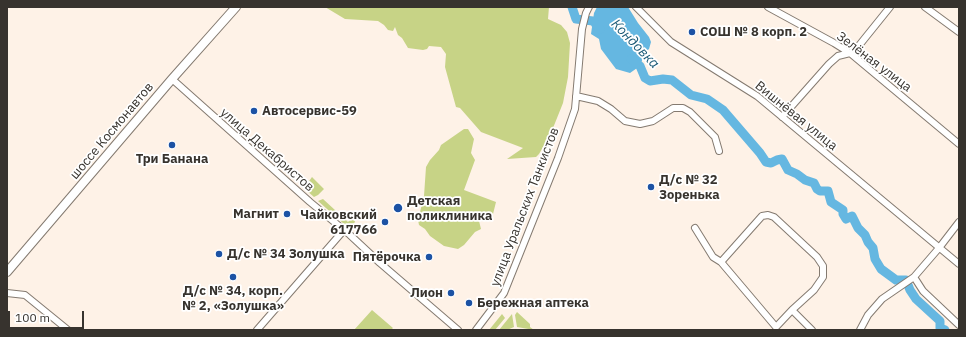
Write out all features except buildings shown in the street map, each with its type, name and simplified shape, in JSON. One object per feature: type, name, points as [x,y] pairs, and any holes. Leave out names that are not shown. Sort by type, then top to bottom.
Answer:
[{"type":"main road","name":"шоссе Космонавтов","points":[[7,272],[172,79],[236,7]]},
{"type":"street","name":"Вишнёвая улица","points":[[636,7],[671,42],[757,96],[959,264]]},
{"type":"street","name":"Зелёная улица","points":[[769,7],[834,43],[850,54],[959,144]]},
{"type":"street","points":[[782,117],[829,64],[838,56],[850,54],[857,48],[890,7]]},
{"type":"street","points":[[925,7],[959,32]]},
{"type":"street","name":"улица Уральских Танкистов","points":[[476,330],[504,293],[558,158],[575,109],[582,29],[588,10]]},
{"type":"street","name":"улица Декабристов","points":[[172,79],[458,330]]},
{"type":"street","points":[[576,96],[598,101],[611,109],[625,121],[640,124],[653,121],[673,108],[683,108],[690,112],[715,137],[719,151]]},
{"type":"street","points":[[695,228],[713,257],[721,262],[776,327],[814,290],[823,277],[824,270],[817,257],[774,217],[768,215],[762,216],[721,262]]},
{"type":"street","points":[[860,330],[868,315],[882,299],[909,280],[939,248],[959,222]]},
{"type":"street","points":[[257,330],[344,230]]},
{"type":"street","points":[[909,280],[959,325]]},
{"type":"street","points":[[7,293],[25,295],[68,330]]},
{"type":"street","points":[[792,310],[812,330]]},
{"type":"green space","points":[[325,7],[549,7],[548,19],[561,25],[567,32],[570,43],[568,77],[563,103],[551,133],[539,154],[536,157],[507,159],[523,148],[481,132],[460,108],[456,107],[445,67],[446,54],[441,47],[429,46],[427,49],[423,50],[408,48],[402,38],[398,35],[395,27],[393,31],[388,30],[378,21],[345,19]]},
{"type":"green space","points":[[464,129],[468,129],[474,139],[471,153],[475,160],[464,190],[496,202],[493,214],[479,221],[481,229],[475,232],[464,245],[458,249],[444,246],[430,236],[425,229],[419,225],[418,220],[424,196],[426,167],[441,145]]},
{"type":"green space","points":[[312,177],[324,189],[314,197],[306,190],[307,184]]},
{"type":"green space","points":[[323,199],[348,222],[352,218],[355,221],[352,231],[318,201]]},
{"type":"green space","points":[[372,310],[393,328],[391,330],[354,330]]},
{"type":"green space","points":[[517,312],[530,324],[530,327],[534,330],[517,327],[515,315]]},
{"type":"green space","points":[[502,314],[505,318],[495,330],[489,330]]},
{"type":"green space","points":[[512,314],[514,327],[507,330],[499,330]]},
{"type":"water","points":[[597,7],[628,7],[649,37],[651,42],[649,49],[645,52],[640,66],[630,73],[616,69],[601,49],[599,39],[591,34],[594,13]]},
{"type":"waterway","name":"Кондовка","points":[[572,7],[576,19],[593,21],[600,29]]},
{"type":"waterway","name":"Кондовка","points":[[631,59],[640,66],[645,78],[650,81],[663,79],[672,80],[691,95],[707,99],[723,110],[766,162],[771,163],[782,159],[788,170],[805,180],[814,183],[820,191],[828,191],[831,202],[843,210],[843,214],[846,219],[852,216],[858,228],[865,235],[873,248],[875,259],[881,269],[896,280],[906,280],[916,299],[940,321],[940,328],[945,330]]},
{"type":"place","name":"СОШ № 8 корп. 2","points":[[692,32]]},
{"type":"place","name":"Автосервис-59","points":[[254,111]]},
{"type":"place","name":"Три Банана","points":[[172,145]]},
{"type":"place","name":"Д/с № 32 Зоренька","points":[[651,187]]},
{"type":"place","name":"Детская поликлиника","points":[[398,208]]},
{"type":"place","name":"Магнит","points":[[287,214]]},
{"type":"place","name":"Чайковский 617766","points":[[385,222]]},
{"type":"place","name":"Д/с № 34 Золушка","points":[[219,254]]},
{"type":"place","name":"Пятёрочка","points":[[429,257]]},
{"type":"place","name":"Д/с № 34, корп. № 2, «Золушка»","points":[[233,277]]},
{"type":"place","name":"Лион","points":[[451,293]]},
{"type":"place","name":"Бережная аптека","points":[[469,303]]}]
